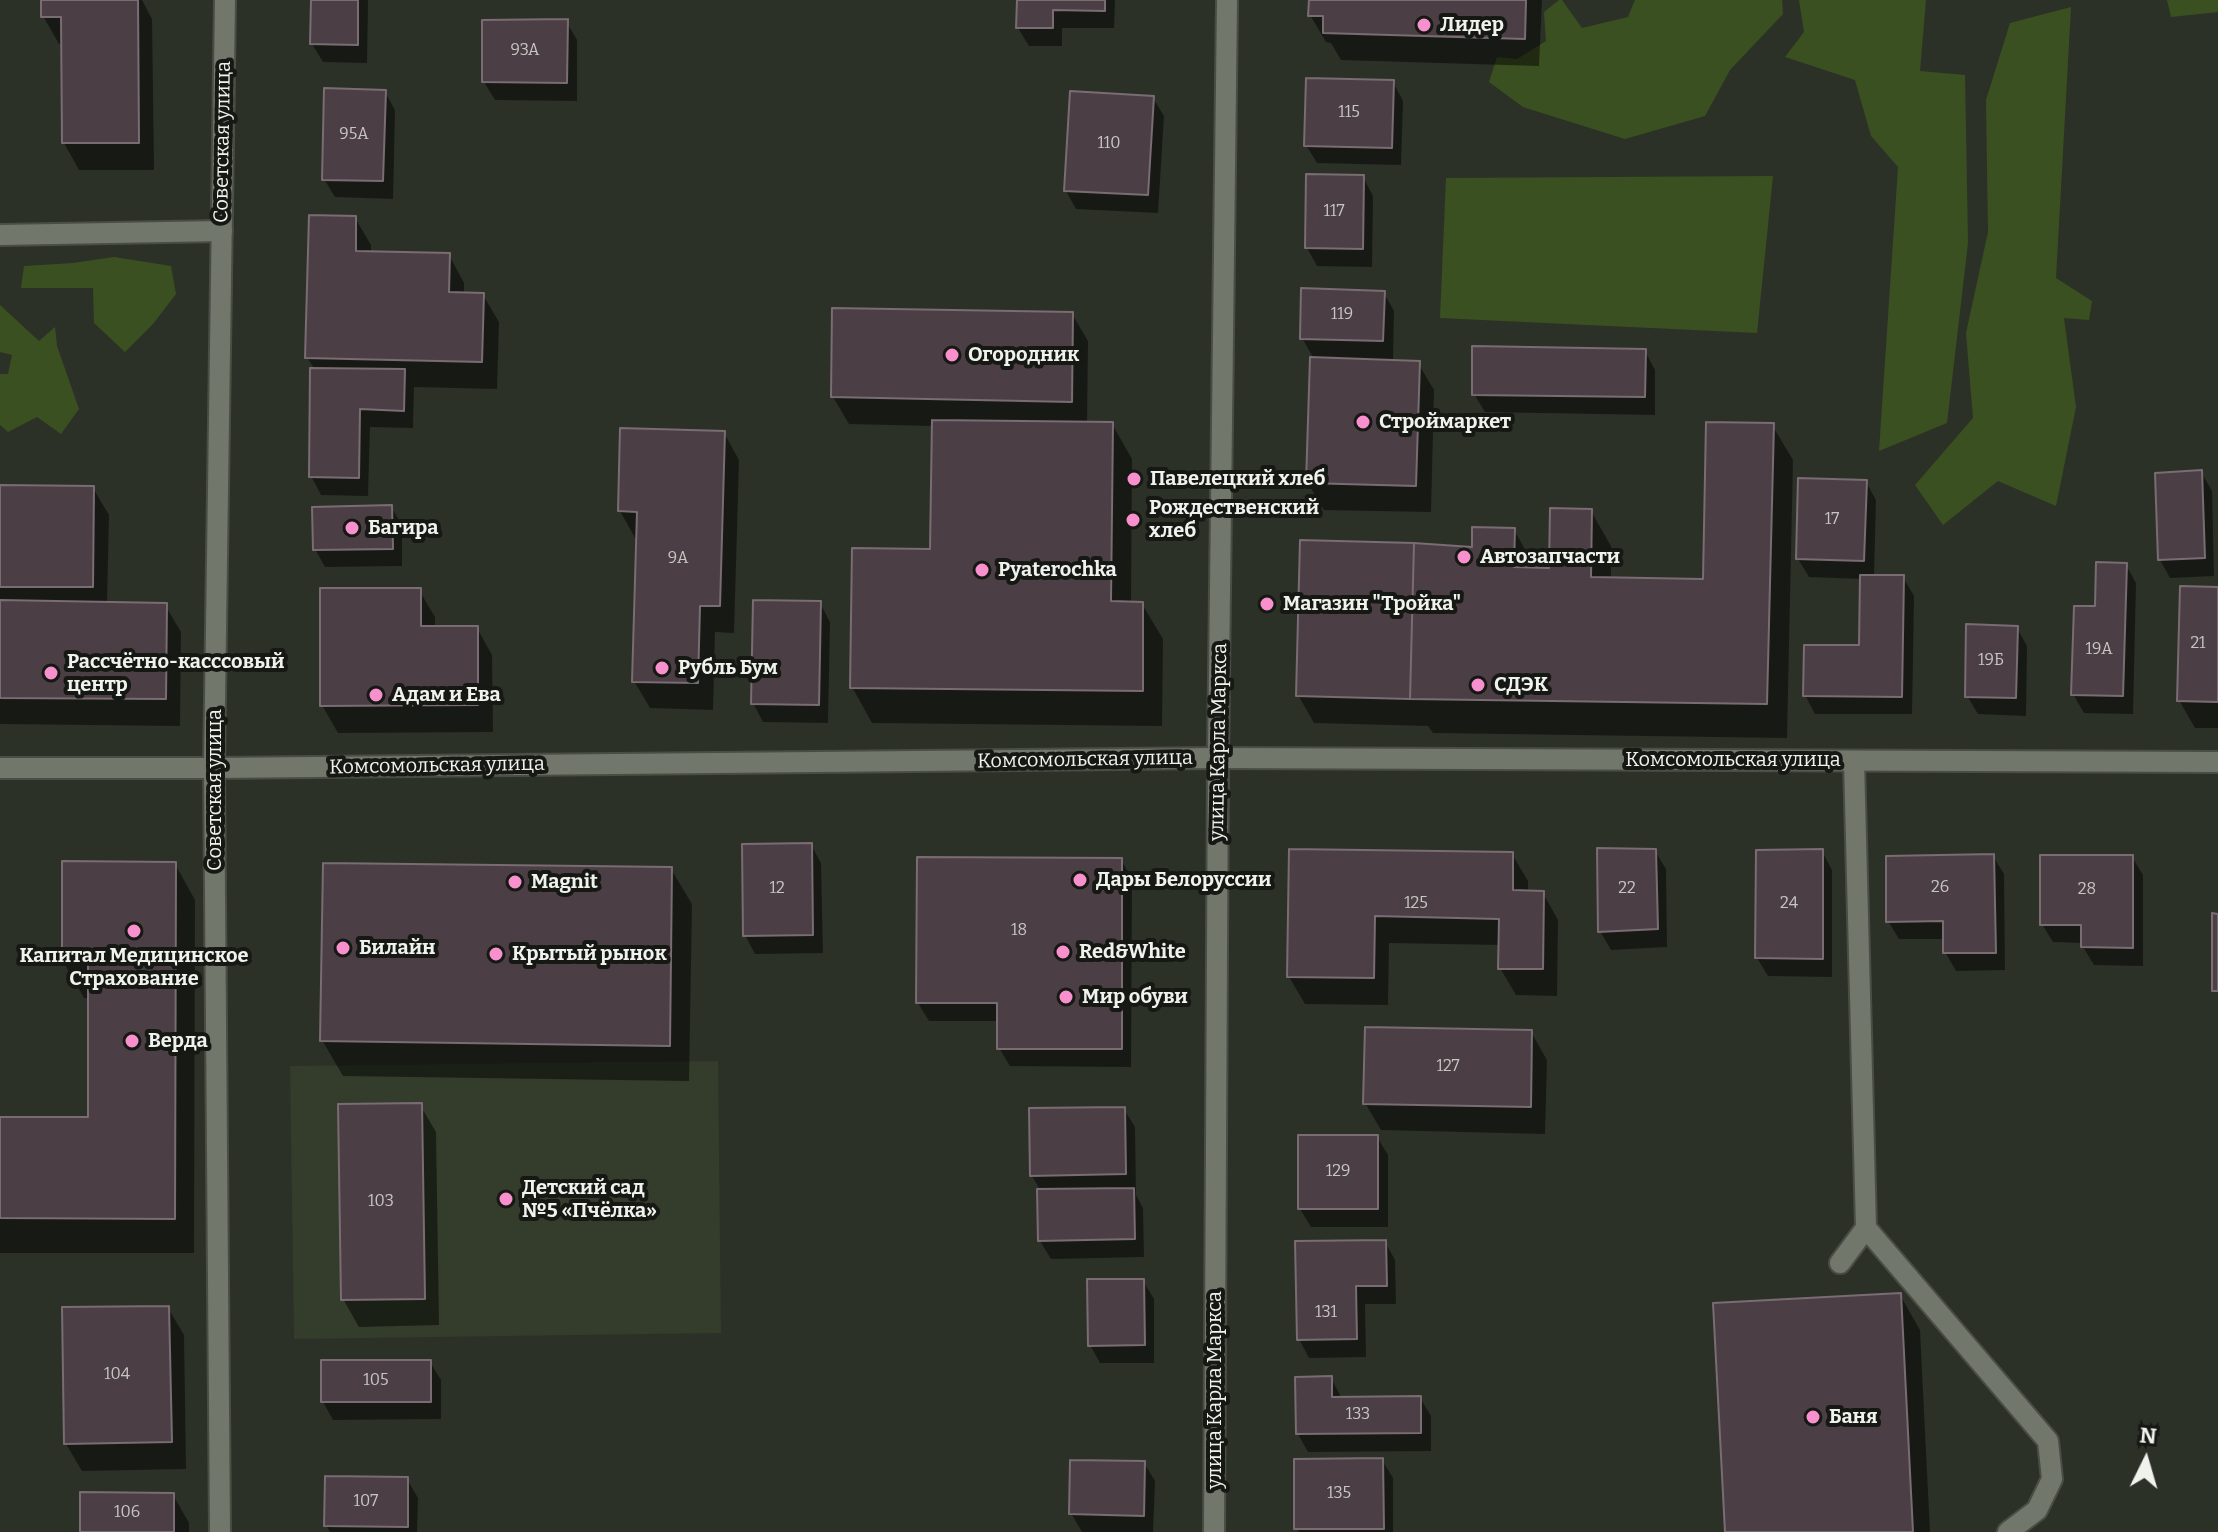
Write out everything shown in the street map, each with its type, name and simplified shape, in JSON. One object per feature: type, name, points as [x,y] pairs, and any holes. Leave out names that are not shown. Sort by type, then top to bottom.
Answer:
[{"type":"street","name":"Советская улица","points":[[220,1532],[214,768],[225,0]]},
{"type":"street","name":"улица Карла Маркса","points":[[1214,1532],[1218,758],[1227,0]]},
{"type":"street","points":[[0,235],[222,231]]},
{"type":"street","name":"Комсомольская улица","points":[[0,768],[1218,758],[2218,762]]},
{"type":"street","points":[[1840,1263],[1866,1228],[1854,761]]},
{"type":"street","points":[[1866,1228],[2048,1441],[2052,1479],[2037,1510],[2008,1532]]},
{"type":"shaded area","name":"Детский сад №5 «Пчёлка»","points":[[718,1061],[721,1333],[294,1339],[290,1066]]},
{"type":"green space","points":[[1559,0],[1582,28],[1628,17],[1635,0],[1782,0],[1783,14],[1730,70],[1705,116],[1625,139],[1523,107],[1489,82],[1497,57],[1517,59],[1546,41],[1544,12]]},
{"type":"green space","points":[[1799,0],[1926,0],[1920,71],[1965,75],[1968,243],[1947,423],[1879,451],[1898,167],[1871,136],[1855,80],[1785,57],[1804,32]]},
{"type":"green space","points":[[2167,0],[2218,0],[2218,12],[2171,17]]},
{"type":"green space","points":[[2071,7],[2056,278],[2092,301],[2089,320],[2064,318],[2076,407],[2056,506],[1998,481],[1943,525],[1915,485],[1973,418],[1966,333],[1988,232],[1986,100],[2010,23]]},
{"type":"green space","points":[[1773,176],[1757,333],[1440,318],[1446,178]]},
{"type":"green space","points":[[114,257],[171,266],[176,294],[153,324],[125,352],[94,323],[93,288],[21,288],[24,266]]},
{"type":"green space","points":[[0,305],[39,341],[55,327],[57,346],[79,409],[61,434],[37,417],[8,432],[0,425],[0,374],[8,374],[12,355],[0,352]]},
{"type":"building","points":[[41,0],[138,0],[139,143],[62,143],[61,17],[41,17]]},
{"type":"building","points":[[311,0],[358,0],[358,45],[310,44]]},
{"type":"building","points":[[1017,0],[1105,0],[1105,11],[1053,10],[1053,28],[1016,28]]},
{"type":"building","name":"Лидер","points":[[1309,0],[1526,0],[1525,39],[1323,33],[1323,16],[1308,16]]},
{"type":"building","points":[[568,19],[567,83],[482,82],[482,20]]},
{"type":"building","points":[[1306,78],[1394,80],[1392,148],[1304,146]]},
{"type":"building","points":[[324,88],[386,90],[383,181],[322,180]]},
{"type":"building","points":[[1070,91],[1154,96],[1148,195],[1064,191]]},
{"type":"building","points":[[1306,174],[1364,175],[1363,249],[1305,248]]},
{"type":"building","points":[[309,215],[356,216],[356,251],[450,253],[449,292],[484,293],[482,362],[305,358]]},
{"type":"building","points":[[1301,288],[1385,291],[1383,341],[1300,339]]},
{"type":"building","name":"Огородник","points":[[832,308],[1073,312],[1072,402],[831,397]]},
{"type":"building","points":[[1472,346],[1646,349],[1645,397],[1472,395]]},
{"type":"building","name":"Строймаркет","points":[[1310,357],[1420,361],[1416,486],[1306,483]]},
{"type":"building","points":[[310,368],[405,369],[404,411],[360,409],[359,478],[309,477]]},
{"type":"building","name":"Pyaterochka","points":[[932,420],[1113,422],[1111,601],[1143,602],[1143,691],[850,688],[852,548],[930,549]]},
{"type":"building","name":"Автозапчасти","points":[[1706,422],[1774,423],[1767,704],[1410,699],[1414,543],[1472,547],[1472,527],[1515,528],[1514,567],[1549,568],[1550,508],[1592,509],[1591,577],[1703,579]]},
{"type":"building","points":[[620,428],[725,431],[720,606],[700,606],[698,683],[632,682],[637,512],[618,511]]},
{"type":"building","points":[[2202,470],[2205,558],[2158,560],[2155,473]]},
{"type":"building","points":[[1798,478],[1867,480],[1864,561],[1796,559]]},
{"type":"building","points":[[0,485],[94,486],[93,587],[0,587]]},
{"type":"building","name":"Багира","points":[[392,505],[393,549],[313,550],[312,507]]},
{"type":"building","points":[[1300,540],[1414,543],[1410,699],[1296,696]]},
{"type":"building","points":[[2096,562],[2127,563],[2123,696],[2071,695],[2074,606],[2095,606]]},
{"type":"building","points":[[1860,575],[1904,575],[1902,697],[1803,696],[1804,645],[1859,645]]},
{"type":"building","points":[[2180,586],[2218,587],[2218,702],[2177,701]]},
{"type":"building","points":[[320,588],[421,588],[421,626],[478,626],[478,705],[320,706]]},
{"type":"building","points":[[0,600],[167,603],[166,699],[0,698]]},
{"type":"building","points":[[753,600],[821,601],[819,705],[751,704]]},
{"type":"building","points":[[1966,624],[2018,626],[2016,698],[1965,697]]},
{"type":"building","points":[[812,843],[813,935],[743,936],[742,844]]},
{"type":"building","points":[[1597,848],[1656,849],[1658,929],[1598,932]]},
{"type":"building","points":[[1289,849],[1513,852],[1513,890],[1544,891],[1543,969],[1498,969],[1499,919],[1375,916],[1374,978],[1287,977]]},
{"type":"building","points":[[1823,849],[1823,959],[1755,958],[1756,850]]},
{"type":"building","points":[[1994,854],[1996,953],[1943,953],[1943,921],[1886,922],[1886,856]]},
{"type":"building","points":[[2040,855],[2133,855],[2133,948],[2081,947],[2081,925],[2040,925]]},
{"type":"building","points":[[917,857],[1122,858],[1122,1049],[997,1049],[997,1003],[916,1003]]},
{"type":"building","name":"Верда","points":[[62,861],[176,862],[175,1219],[0,1218],[0,1117],[88,1117],[88,964],[62,964]]},
{"type":"building","name":"Крытый рынок","points":[[323,863],[672,867],[670,1046],[320,1041]]},
{"type":"building","points":[[2212,913],[2218,914],[2218,991],[2212,991]]},
{"type":"building","points":[[1365,1027],[1532,1030],[1531,1107],[1363,1104]]},
{"type":"building","points":[[422,1103],[425,1299],[341,1300],[338,1104]]},
{"type":"building","points":[[1125,1107],[1126,1174],[1030,1176],[1029,1108]]},
{"type":"building","points":[[1298,1135],[1378,1135],[1378,1209],[1298,1209]]},
{"type":"building","points":[[1134,1188],[1135,1239],[1038,1241],[1037,1189]]},
{"type":"building","points":[[1386,1240],[1387,1286],[1356,1286],[1357,1339],[1297,1340],[1295,1241]]},
{"type":"building","points":[[1087,1279],[1144,1279],[1145,1345],[1088,1346]]},
{"type":"building","name":"Баня","points":[[1901,1293],[1913,1532],[1725,1532],[1713,1303]]},
{"type":"building","points":[[169,1306],[172,1442],[64,1444],[62,1307]]},
{"type":"building","points":[[321,1360],[431,1360],[431,1402],[321,1402]]},
{"type":"building","points":[[1332,1376],[1332,1397],[1421,1396],[1421,1433],[1296,1434],[1295,1377]]},
{"type":"building","points":[[1383,1458],[1384,1529],[1294,1529],[1294,1459]]},
{"type":"building","points":[[1070,1460],[1145,1461],[1144,1516],[1069,1514]]},
{"type":"building","points":[[325,1476],[408,1477],[408,1527],[324,1526]]},
{"type":"building","points":[[80,1492],[174,1493],[174,1532],[80,1532]]},
{"type":"place","name":"Лидер","points":[[1424,25]]},
{"type":"place","name":"Огородник","points":[[952,355]]},
{"type":"place","name":"Строймаркет","points":[[1363,422]]},
{"type":"place","name":"Павелецкий хлеб","points":[[1134,479]]},
{"type":"place","name":"Рождественский хлеб","points":[[1133,520]]},
{"type":"place","name":"Багира","points":[[352,528]]},
{"type":"place","name":"Автозапчасти","points":[[1464,557]]},
{"type":"place","name":"Pyaterochka","points":[[982,570]]},
{"type":"place","name":"Магазин \"Тройка\"","points":[[1267,604]]},
{"type":"place","name":"Рубль Бум","points":[[662,668]]},
{"type":"place","name":"Рассчётно-касссовый центр","points":[[51,673]]},
{"type":"place","name":"СДЭК","points":[[1478,685]]},
{"type":"place","name":"Адам и Ева","points":[[376,695]]},
{"type":"place","name":"Дары Белоруссии","points":[[1080,880]]},
{"type":"place","name":"Magnit","points":[[515,882]]},
{"type":"place","name":"Капитал Медицинское Страхование","points":[[134,931]]},
{"type":"place","name":"Билайн","points":[[343,948]]},
{"type":"place","name":"Red&White","points":[[1063,952]]},
{"type":"place","name":"Крытый рынок","points":[[496,954]]},
{"type":"place","name":"Мир обуви","points":[[1066,997]]},
{"type":"place","name":"Верда","points":[[132,1041]]},
{"type":"place","name":"Детский сад №5 «Пчёлка»","points":[[506,1199]]},
{"type":"place","name":"Баня","points":[[1813,1417]]}]
